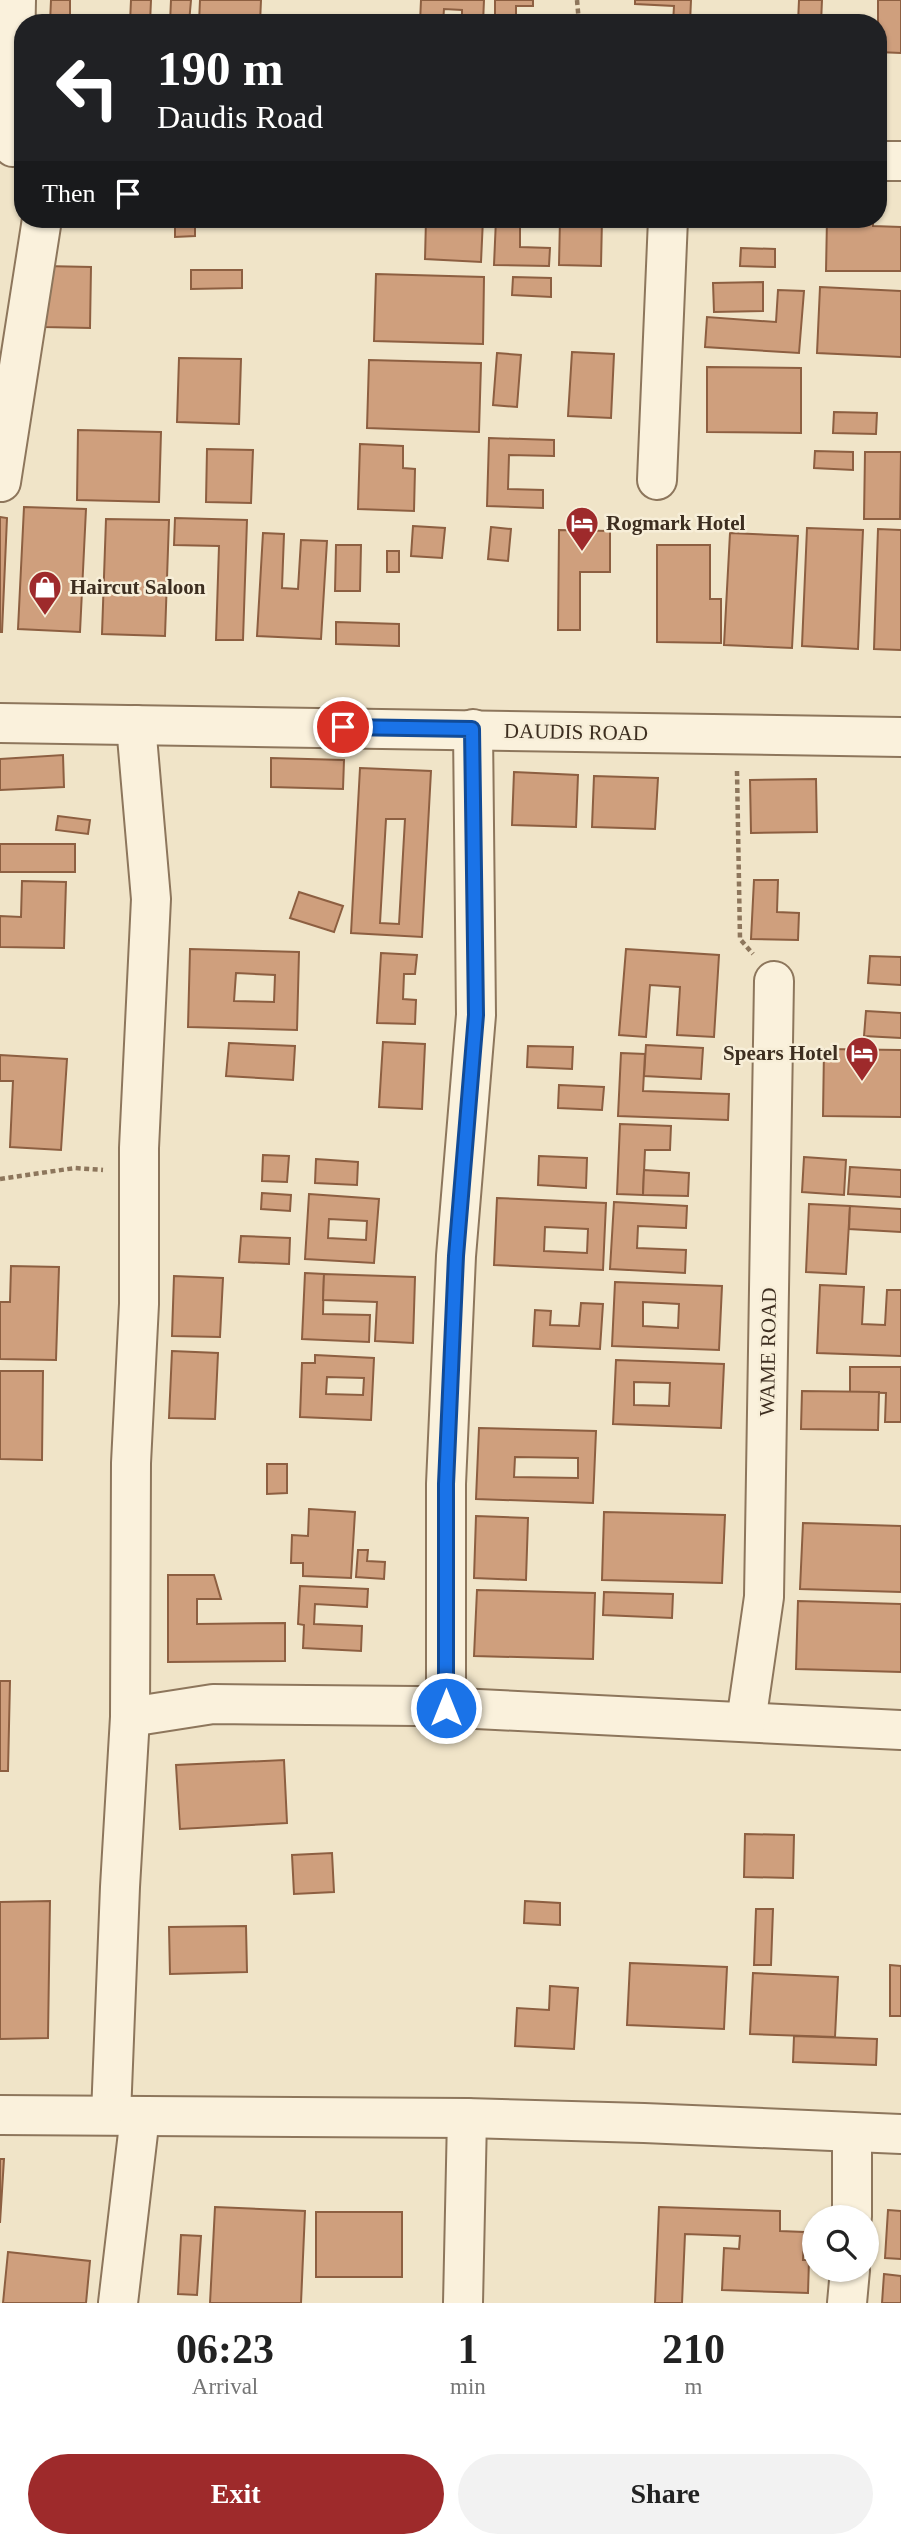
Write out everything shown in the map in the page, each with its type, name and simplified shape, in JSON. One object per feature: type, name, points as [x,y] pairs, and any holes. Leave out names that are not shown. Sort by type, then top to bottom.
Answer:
[{"type":"street","points":[[12,147],[14,74]]},
{"type":"street","points":[[1,482],[40,228]]},
{"type":"street","points":[[657,480],[668,228]]},
{"type":"street","name":"DAUDIS ROAD","points":[[0,723],[901,737]]},
{"type":"street","points":[[118,2303],[126,2116],[120,1887],[130,1717],[131,1463],[139,1304],[138,1172],[151,899],[136,725]]},
{"type":"street","points":[[446,1708],[446,1484],[456,1256],[476,1015],[472,729]]},
{"type":"street","name":"WAME ROAD","points":[[746,1722],[764,1597],[774,981]]},
{"type":"street","points":[[130,1717],[213,1704],[446,1708],[901,1730]]},
{"type":"street","points":[[0,2115],[467,2118],[901,2134]]},
{"type":"street","points":[[463,2303],[467,2118]]},
{"type":"street","points":[[852,2134],[852,2205]]},
{"type":"street","points":[[847,2303],[849,2282]]},
{"type":"path","points":[[736,735],[740,939],[774,981]]},
{"type":"path","points":[[0,1179],[75,1168],[138,1172]]},
{"type":"building","points":[[51,0],[70,0],[70,14],[50,14]]},
{"type":"building","points":[[131,0],[151,0],[150,14],[130,14]]},
{"type":"building","points":[[171,0],[191,0],[190,14],[170,14]]},
{"type":"building","points":[[200,0],[261,0],[260,14],[199,14]]},
{"type":"building","points":[[421,0],[484,0],[483,14],[462,14],[462,10],[444,9],[444,14],[420,14]]},
{"type":"building","points":[[495,0],[533,0],[533,6],[516,6],[516,14],[495,14]]},
{"type":"building","points":[[635,0],[691,0],[690,14],[674,14],[674,6],[635,4]]},
{"type":"building","points":[[799,0],[822,0],[821,14],[798,14]]},
{"type":"building","points":[[878,0],[901,0],[901,53],[887,52],[887,14],[878,14]]},
{"type":"building","points":[[901,227],[901,271],[826,271],[827,228]]},
{"type":"building","points":[[175,228],[195,228],[195,236],[175,237]]},
{"type":"building","points":[[426,228],[483,228],[481,262],[425,259]]},
{"type":"building","points":[[496,228],[520,228],[520,247],[550,248],[549,266],[494,265]]},
{"type":"building","points":[[560,228],[602,228],[601,266],[559,265]]},
{"type":"building","points":[[741,248],[775,249],[775,267],[740,266]]},
{"type":"building","points":[[44,266],[91,267],[90,328],[44,327]]},
{"type":"building","points":[[191,270],[242,270],[242,288],[191,289]]},
{"type":"building","points":[[376,274],[484,277],[483,344],[374,341]]},
{"type":"building","points":[[513,277],[551,278],[551,297],[512,295]]},
{"type":"building","points":[[763,282],[763,311],[714,312],[713,283]]},
{"type":"building","points":[[820,287],[901,291],[901,357],[817,353]]},
{"type":"building","points":[[778,290],[804,291],[799,353],[705,347],[707,317],[776,322]]},
{"type":"building","points":[[572,352],[614,354],[611,418],[568,416]]},
{"type":"building","points":[[497,353],[521,355],[517,407],[493,405]]},
{"type":"building","points":[[179,358],[241,359],[239,424],[177,422]]},
{"type":"building","points":[[369,360],[481,363],[479,432],[367,428]]},
{"type":"building","points":[[707,367],[801,368],[801,433],[707,432]]},
{"type":"building","points":[[834,412],[877,413],[876,434],[833,433]]},
{"type":"building","points":[[78,430],[161,432],[159,502],[77,500]]},
{"type":"building","points":[[489,438],[554,440],[554,456],[509,455],[508,489],[543,490],[543,508],[487,506]]},
{"type":"building","points":[[360,444],[403,446],[403,468],[415,469],[414,511],[358,509]]},
{"type":"building","points":[[207,449],[253,450],[251,503],[206,502]]},
{"type":"building","points":[[815,451],[853,452],[853,470],[814,468]]},
{"type":"building","points":[[865,452],[901,452],[900,519],[864,519]]},
{"type":"building","points":[[24,507],[86,509],[80,632],[18,629]]},
{"type":"building","points":[[0,517],[7,518],[2,632],[0,632]]},
{"type":"building","points":[[175,518],[247,520],[243,640],[216,640],[219,546],[174,545]]},
{"type":"building","points":[[106,519],[169,520],[165,636],[102,634]]},
{"type":"building","points":[[413,526],[445,528],[442,558],[411,556]]},
{"type":"building","points":[[491,527],[511,529],[508,561],[488,559]]},
{"type":"building","points":[[807,528],[863,530],[858,649],[802,646]]},
{"type":"building","points":[[878,529],[901,530],[901,650],[874,649]]},
{"type":"building","points":[[559,530],[610,531],[610,572],[580,572],[580,630],[558,630]]},
{"type":"building","points":[[263,533],[284,534],[282,588],[298,589],[301,540],[327,541],[321,639],[257,636]]},
{"type":"building","points":[[730,533],[798,536],[792,648],[724,645]]},
{"type":"building","points":[[336,545],[361,545],[360,591],[335,591]]},
{"type":"building","points":[[657,545],[710,545],[710,599],[721,599],[721,643],[657,642]]},
{"type":"building","points":[[387,551],[399,551],[399,572],[387,572]]},
{"type":"building","points":[[336,622],[399,624],[399,646],[336,644]]},
{"type":"building","points":[[63,755],[64,787],[0,790],[0,759]]},
{"type":"building","points":[[271,758],[344,760],[343,789],[271,787]]},
{"type":"building","points":[[360,768],[431,771],[422,937],[351,933]],"holes":[[[386,819],[405,819],[399,924],[380,923]]]},
{"type":"building","points":[[514,772],[578,775],[576,827],[512,825]]},
{"type":"building","points":[[594,776],[658,778],[655,829],[592,827]]},
{"type":"building","points":[[816,779],[817,832],[751,833],[750,780]]},
{"type":"building","points":[[58,816],[90,820],[88,834],[56,830]]},
{"type":"building","points":[[0,844],[75,844],[75,872],[0,872]]},
{"type":"building","points":[[754,880],[778,880],[777,912],[799,913],[798,940],[751,939]]},
{"type":"building","points":[[22,881],[66,882],[64,948],[0,947],[0,916],[21,917]]},
{"type":"building","points":[[299,892],[343,906],[334,932],[290,918]]},
{"type":"building","points":[[190,949],[299,952],[297,1030],[188,1027]],"holes":[[[236,973],[275,975],[274,1002],[234,1001]]]},
{"type":"building","points":[[626,949],[719,955],[714,1037],[677,1035],[680,987],[650,985],[646,1037],[619,1035]]},
{"type":"building","points":[[381,953],[417,955],[415,974],[404,974],[403,999],[416,1000],[415,1024],[377,1023]]},
{"type":"building","points":[[870,956],[901,957],[901,985],[868,983]]},
{"type":"building","points":[[866,1011],[901,1013],[901,1038],[864,1036]]},
{"type":"building","points":[[383,1042],[425,1044],[422,1109],[379,1107]]},
{"type":"building","points":[[229,1043],[295,1046],[293,1080],[226,1076]]},
{"type":"building","points":[[646,1045],[703,1048],[701,1079],[644,1076]]},
{"type":"building","points":[[528,1046],[573,1047],[572,1069],[527,1067]]},
{"type":"building","name":"Spears Hotel","points":[[824,1049],[901,1050],[901,1117],[823,1116]]},
{"type":"building","points":[[621,1053],[645,1054],[643,1091],[729,1094],[728,1120],[618,1116]]},
{"type":"building","points":[[0,1055],[67,1059],[61,1150],[10,1147],[13,1081],[0,1081]]},
{"type":"building","points":[[559,1085],[604,1087],[602,1110],[558,1108]]},
{"type":"building","points":[[620,1124],[671,1126],[670,1150],[645,1150],[643,1195],[617,1194]]},
{"type":"building","points":[[263,1155],[289,1156],[287,1182],[262,1181]]},
{"type":"building","points":[[539,1156],[587,1158],[586,1188],[538,1185]]},
{"type":"building","points":[[804,1157],[846,1160],[844,1195],[802,1192]]},
{"type":"building","points":[[316,1159],[358,1162],[357,1185],[315,1183]]},
{"type":"building","points":[[850,1167],[901,1170],[901,1197],[848,1194]]},
{"type":"building","points":[[644,1170],[689,1173],[688,1196],[643,1195]]},
{"type":"building","points":[[262,1193],[291,1195],[290,1211],[261,1209]]},
{"type":"building","points":[[309,1194],[379,1199],[374,1263],[305,1259]],"holes":[[[329,1219],[367,1221],[366,1240],[328,1238]]]},
{"type":"building","points":[[497,1198],[606,1203],[603,1270],[494,1265]],"holes":[[[545,1227],[588,1229],[587,1253],[544,1251]]]},
{"type":"building","points":[[614,1202],[687,1206],[686,1228],[638,1226],[637,1248],[686,1250],[685,1273],[610,1269]]},
{"type":"building","points":[[809,1204],[850,1206],[846,1274],[806,1272]]},
{"type":"building","points":[[850,1206],[901,1209],[901,1232],[849,1229]]},
{"type":"building","points":[[241,1236],[290,1238],[289,1264],[239,1262]]},
{"type":"building","points":[[11,1266],[59,1267],[56,1360],[0,1359],[0,1302],[10,1302]]},
{"type":"building","points":[[305,1273],[324,1274],[323,1314],[370,1315],[369,1342],[302,1339]]},
{"type":"building","points":[[324,1274],[415,1277],[413,1343],[375,1341],[377,1302],[323,1300]]},
{"type":"building","points":[[174,1276],[223,1278],[220,1337],[172,1336]]},
{"type":"building","points":[[615,1282],[722,1286],[719,1350],[612,1346]],"holes":[[[643,1302],[679,1304],[678,1328],[643,1326]]]},
{"type":"building","points":[[820,1285],[864,1287],[862,1324],[885,1325],[887,1290],[901,1290],[901,1356],[817,1353]]},
{"type":"building","points":[[581,1303],[603,1304],[600,1349],[533,1346],[535,1310],[551,1311],[550,1325],[579,1326]]},
{"type":"building","points":[[172,1351],[218,1353],[215,1419],[169,1418]]},
{"type":"building","points":[[315,1355],[374,1358],[371,1420],[300,1417],[302,1363],[315,1363]],"holes":[[[327,1377],[364,1378],[363,1395],[326,1394]]]},
{"type":"building","points":[[616,1360],[724,1364],[721,1428],[613,1424]],"holes":[[[634,1382],[670,1383],[669,1406],[634,1405]]]},
{"type":"building","points":[[850,1367],[901,1367],[901,1422],[885,1422],[886,1393],[850,1392]]},
{"type":"building","points":[[0,1371],[43,1371],[42,1460],[0,1459]]},
{"type":"building","points":[[802,1391],[879,1392],[878,1430],[801,1429]]},
{"type":"building","points":[[479,1428],[596,1431],[593,1503],[476,1499]],"holes":[[[515,1457],[578,1458],[578,1478],[514,1477]]]},
{"type":"building","points":[[267,1464],[287,1464],[287,1493],[267,1494]]},
{"type":"building","points":[[309,1509],[355,1512],[351,1578],[303,1576],[303,1563],[291,1563],[292,1535],[308,1536]]},
{"type":"building","points":[[604,1512],[725,1515],[722,1583],[602,1580]]},
{"type":"building","points":[[476,1516],[528,1518],[526,1580],[474,1578]]},
{"type":"building","points":[[803,1523],[901,1526],[901,1592],[800,1589]]},
{"type":"building","points":[[358,1550],[368,1550],[367,1561],[385,1562],[384,1579],[356,1577]]},
{"type":"building","points":[[168,1575],[214,1575],[221,1599],[197,1599],[197,1624],[285,1623],[285,1661],[168,1662]]},
{"type":"building","points":[[300,1586],[368,1589],[367,1607],[315,1604],[314,1624],[362,1626],[361,1651],[303,1648],[304,1625],[298,1624]]},
{"type":"building","points":[[477,1590],[595,1593],[593,1659],[474,1656]]},
{"type":"building","points":[[604,1592],[673,1594],[672,1618],[603,1615]]},
{"type":"building","points":[[798,1601],[901,1604],[901,1672],[796,1669]]},
{"type":"building","points":[[0,1681],[10,1681],[8,1771],[0,1771]]},
{"type":"building","points":[[284,1760],[287,1823],[180,1829],[176,1765]]},
{"type":"building","points":[[745,1834],[794,1835],[793,1878],[744,1877]]},
{"type":"building","points":[[332,1853],[334,1892],[294,1894],[292,1855]]},
{"type":"building","points":[[50,1901],[48,2038],[0,2039],[0,1902]]},
{"type":"building","points":[[525,1901],[560,1903],[560,1925],[524,1923]]},
{"type":"building","points":[[756,1909],[773,1909],[771,1965],[754,1965]]},
{"type":"building","points":[[246,1926],[247,1972],[170,1974],[169,1927]]},
{"type":"building","points":[[630,1963],[727,1967],[724,2029],[627,2025]]},
{"type":"building","points":[[890,1965],[901,1966],[901,2016],[890,2016]]},
{"type":"building","points":[[753,1973],[838,1977],[835,2037],[750,2034]]},
{"type":"building","points":[[550,1986],[578,1988],[574,2049],[515,2046],[517,2008],[549,2010]]},
{"type":"building","points":[[794,2036],[877,2039],[876,2065],[793,2062]]},
{"type":"building","points":[[0,2159],[4,2159],[0,2223]]},
{"type":"building","points":[[215,2207],[305,2211],[301,2303],[210,2303]]},
{"type":"building","points":[[659,2207],[780,2211],[780,2231],[802,2232],[802,2282],[808,2282],[808,2293],[722,2290],[724,2248],[739,2249],[740,2236],[685,2234],[682,2303],[655,2303]]},
{"type":"building","points":[[888,2210],[901,2211],[901,2259],[885,2258]]},
{"type":"building","points":[[316,2212],[402,2212],[402,2277],[316,2277]]},
{"type":"building","points":[[181,2235],[201,2236],[197,2295],[178,2294]]},
{"type":"building","points":[[8,2252],[90,2261],[86,2303],[3,2303]]},
{"type":"building","points":[[884,2274],[901,2276],[901,2303],[882,2303]]},
{"type":"place","name":"Rogmark Hotel","points":[[582,553]]},
{"type":"place","name":"Haircut Saloon","points":[[45,617]]},
{"type":"place","name":"Spears Hotel","points":[[862,1083]]},
{"type":"route","points":[[343,727],[472,729],[476,1015],[456,1256],[446,1484],[446,1708]]}]
